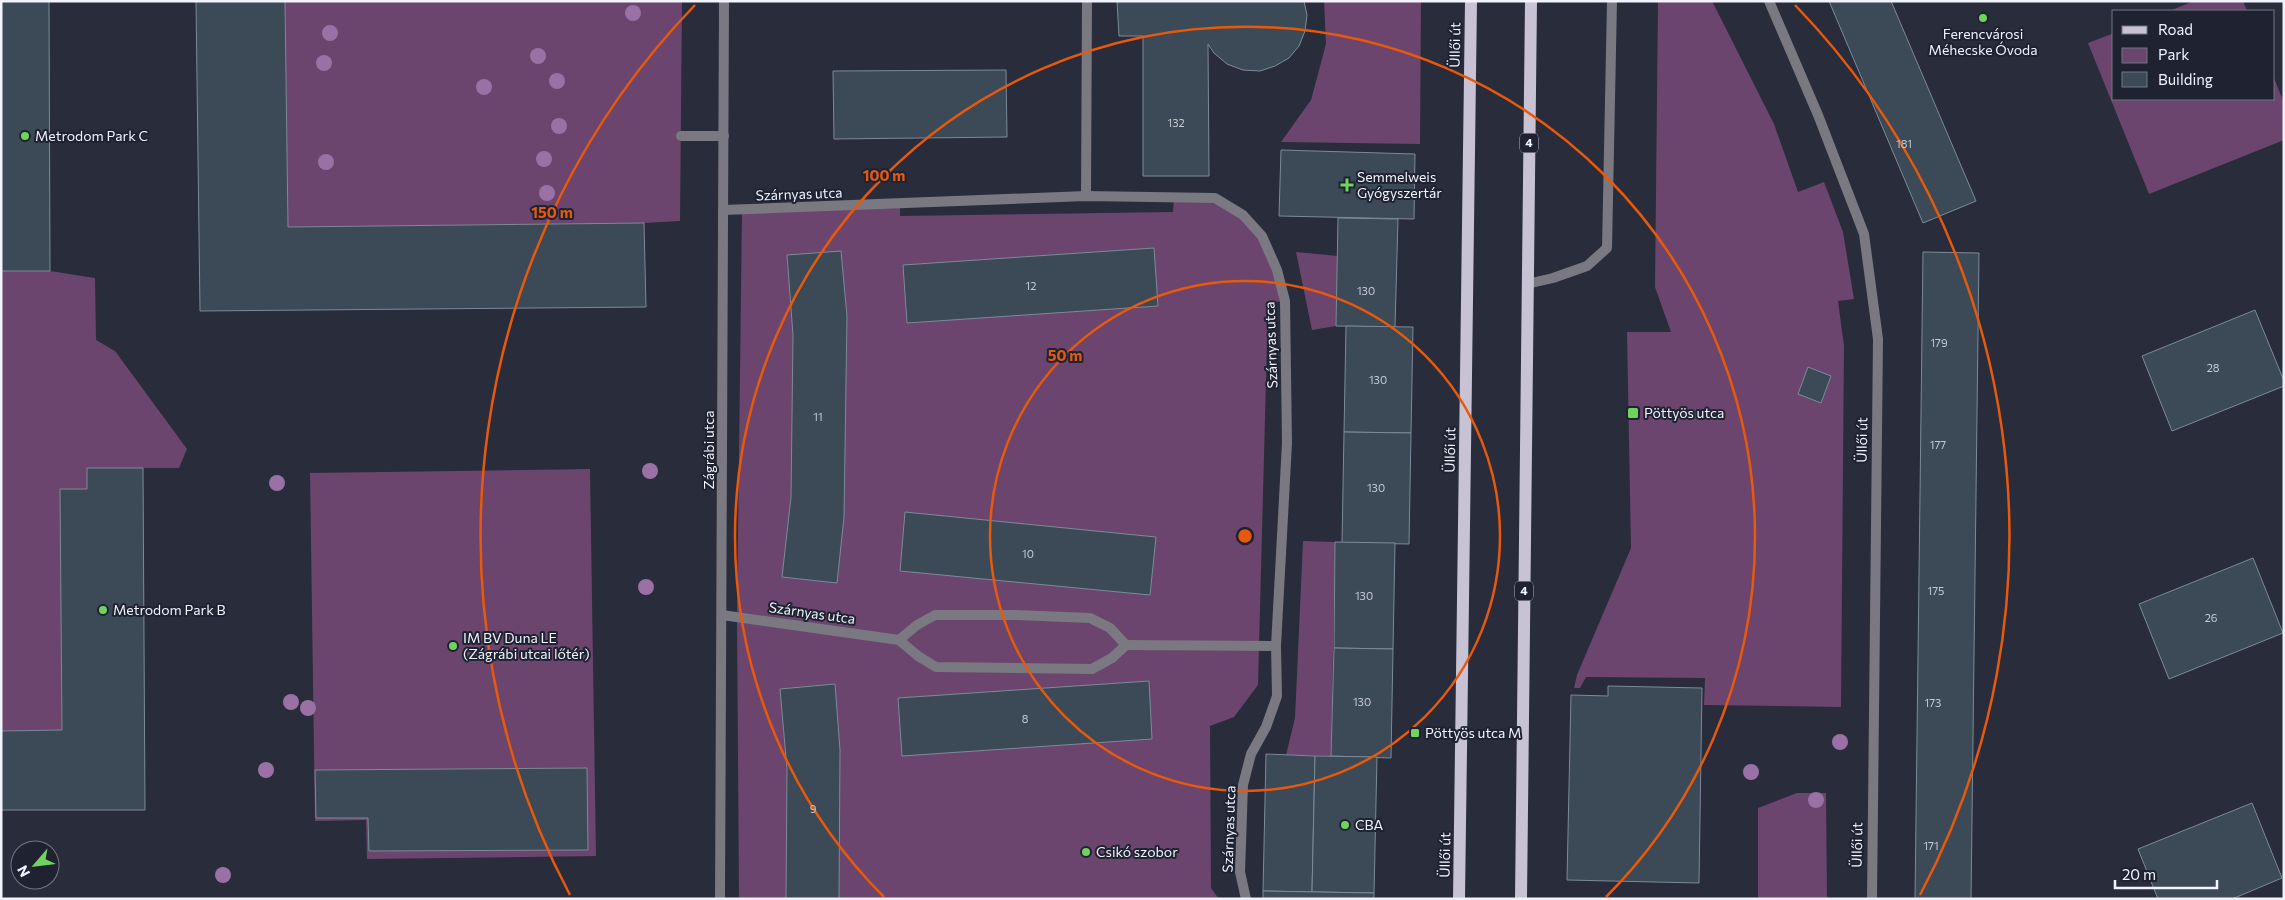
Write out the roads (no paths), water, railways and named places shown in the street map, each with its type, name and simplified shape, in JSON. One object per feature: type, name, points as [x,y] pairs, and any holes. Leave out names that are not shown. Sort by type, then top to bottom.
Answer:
[{"type":"main road","name":"Üllői út","points":[[1459,899],[1470,1]]},
{"type":"main road","name":"4","points":[[1521,899],[1531,1]]},
{"type":"street","name":"Zágrábi utca","points":[[720,899],[724,1]]},
{"type":"street","points":[[1086,196],[1087,1]]},
{"type":"street","points":[[1527,284],[1553,278],[1587,266],[1607,248],[1612,1]]},
{"type":"street","name":"Üllői út","points":[[1769,1],[1824,131],[1864,234],[1878,338],[1872,899]]},
{"type":"street","points":[[681,136],[724,136]]},
{"type":"street","name":"Szárnyas utca","points":[[723,210],[1086,196],[1215,198],[1243,215],[1262,236],[1274,263],[1285,301],[1287,443],[1276,646],[1277,696],[1266,727],[1250,754],[1243,785],[1240,872],[1246,899]]},
{"type":"street","name":"Szárnyas utca","points":[[722,615],[899,640]]},
{"type":"street","points":[[1126,645],[1110,628],[1090,618],[1016,615],[935,615],[917,625],[899,640],[936,668],[1092,670],[1112,658],[1126,645],[1276,646]]},
{"type":"place","name":"Ferencvárosi Méhecske Óvoda","points":[[1983,18]]},
{"type":"place","name":"Metrodom Park C","points":[[25,136]]},
{"type":"place","name":"Semmelweis Gyógyszertár","points":[[1347,185]]},
{"type":"place","name":"Pöttyös utca","points":[[1633,413]]},
{"type":"place","name":"Metrodom Park B","points":[[103,610]]},
{"type":"place","name":"IM BV Duna LE (Zágrábi utcai lőtér)","points":[[453,646]]},
{"type":"place","name":"Pöttyös utca M","points":[[1415,733]]},
{"type":"place","name":"CBA","points":[[1345,825]]},
{"type":"place","name":"Csikó szobor","points":[[1086,852]]}]
